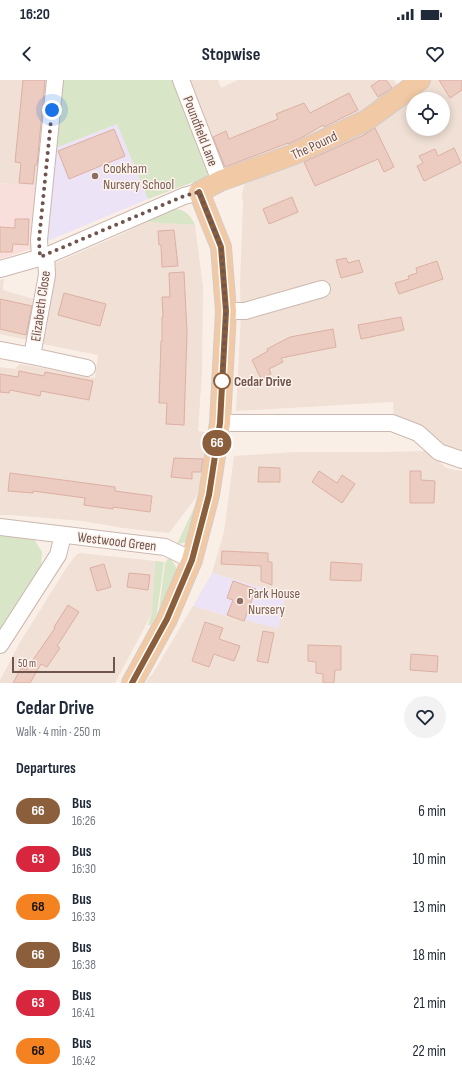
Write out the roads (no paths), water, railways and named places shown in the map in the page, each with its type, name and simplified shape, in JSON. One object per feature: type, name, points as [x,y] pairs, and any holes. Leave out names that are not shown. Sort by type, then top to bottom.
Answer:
[{"type":"main road","name":"The Pound","points":[[199,192],[220,181],[292,155],[367,120],[415,82]]},
{"type":"main road","points":[[132,683],[167,619],[192,560],[209,495],[220,423],[226,311],[221,247],[199,192]]},
{"type":"street","name":"Elizabeth Close","points":[[32,356],[48,275],[39,240],[55,80]]},
{"type":"street","name":"Poundfield Lane","points":[[181,80],[220,181]]},
{"type":"street","points":[[0,269],[43,256],[184,196],[199,192]]},
{"type":"street","points":[[226,311],[245,311],[322,289]]},
{"type":"street","name":"Elizabeth Close","points":[[1,350],[87,368]]},
{"type":"street","points":[[220,423],[392,423],[418,433],[439,452],[462,460]]},
{"type":"street","name":"Westwood Green","points":[[0,527],[165,547],[192,560]]},
{"type":"street","name":"Westwood Green","points":[[0,645],[58,555],[63,534]]},
{"type":"place","name":"Cookham Nursery School","points":[[95,176]]},
{"type":"place","name":"Cedar Drive","points":[[222,381]]},
{"type":"place","name":"Park House Nursery","points":[[240,601]]}]
